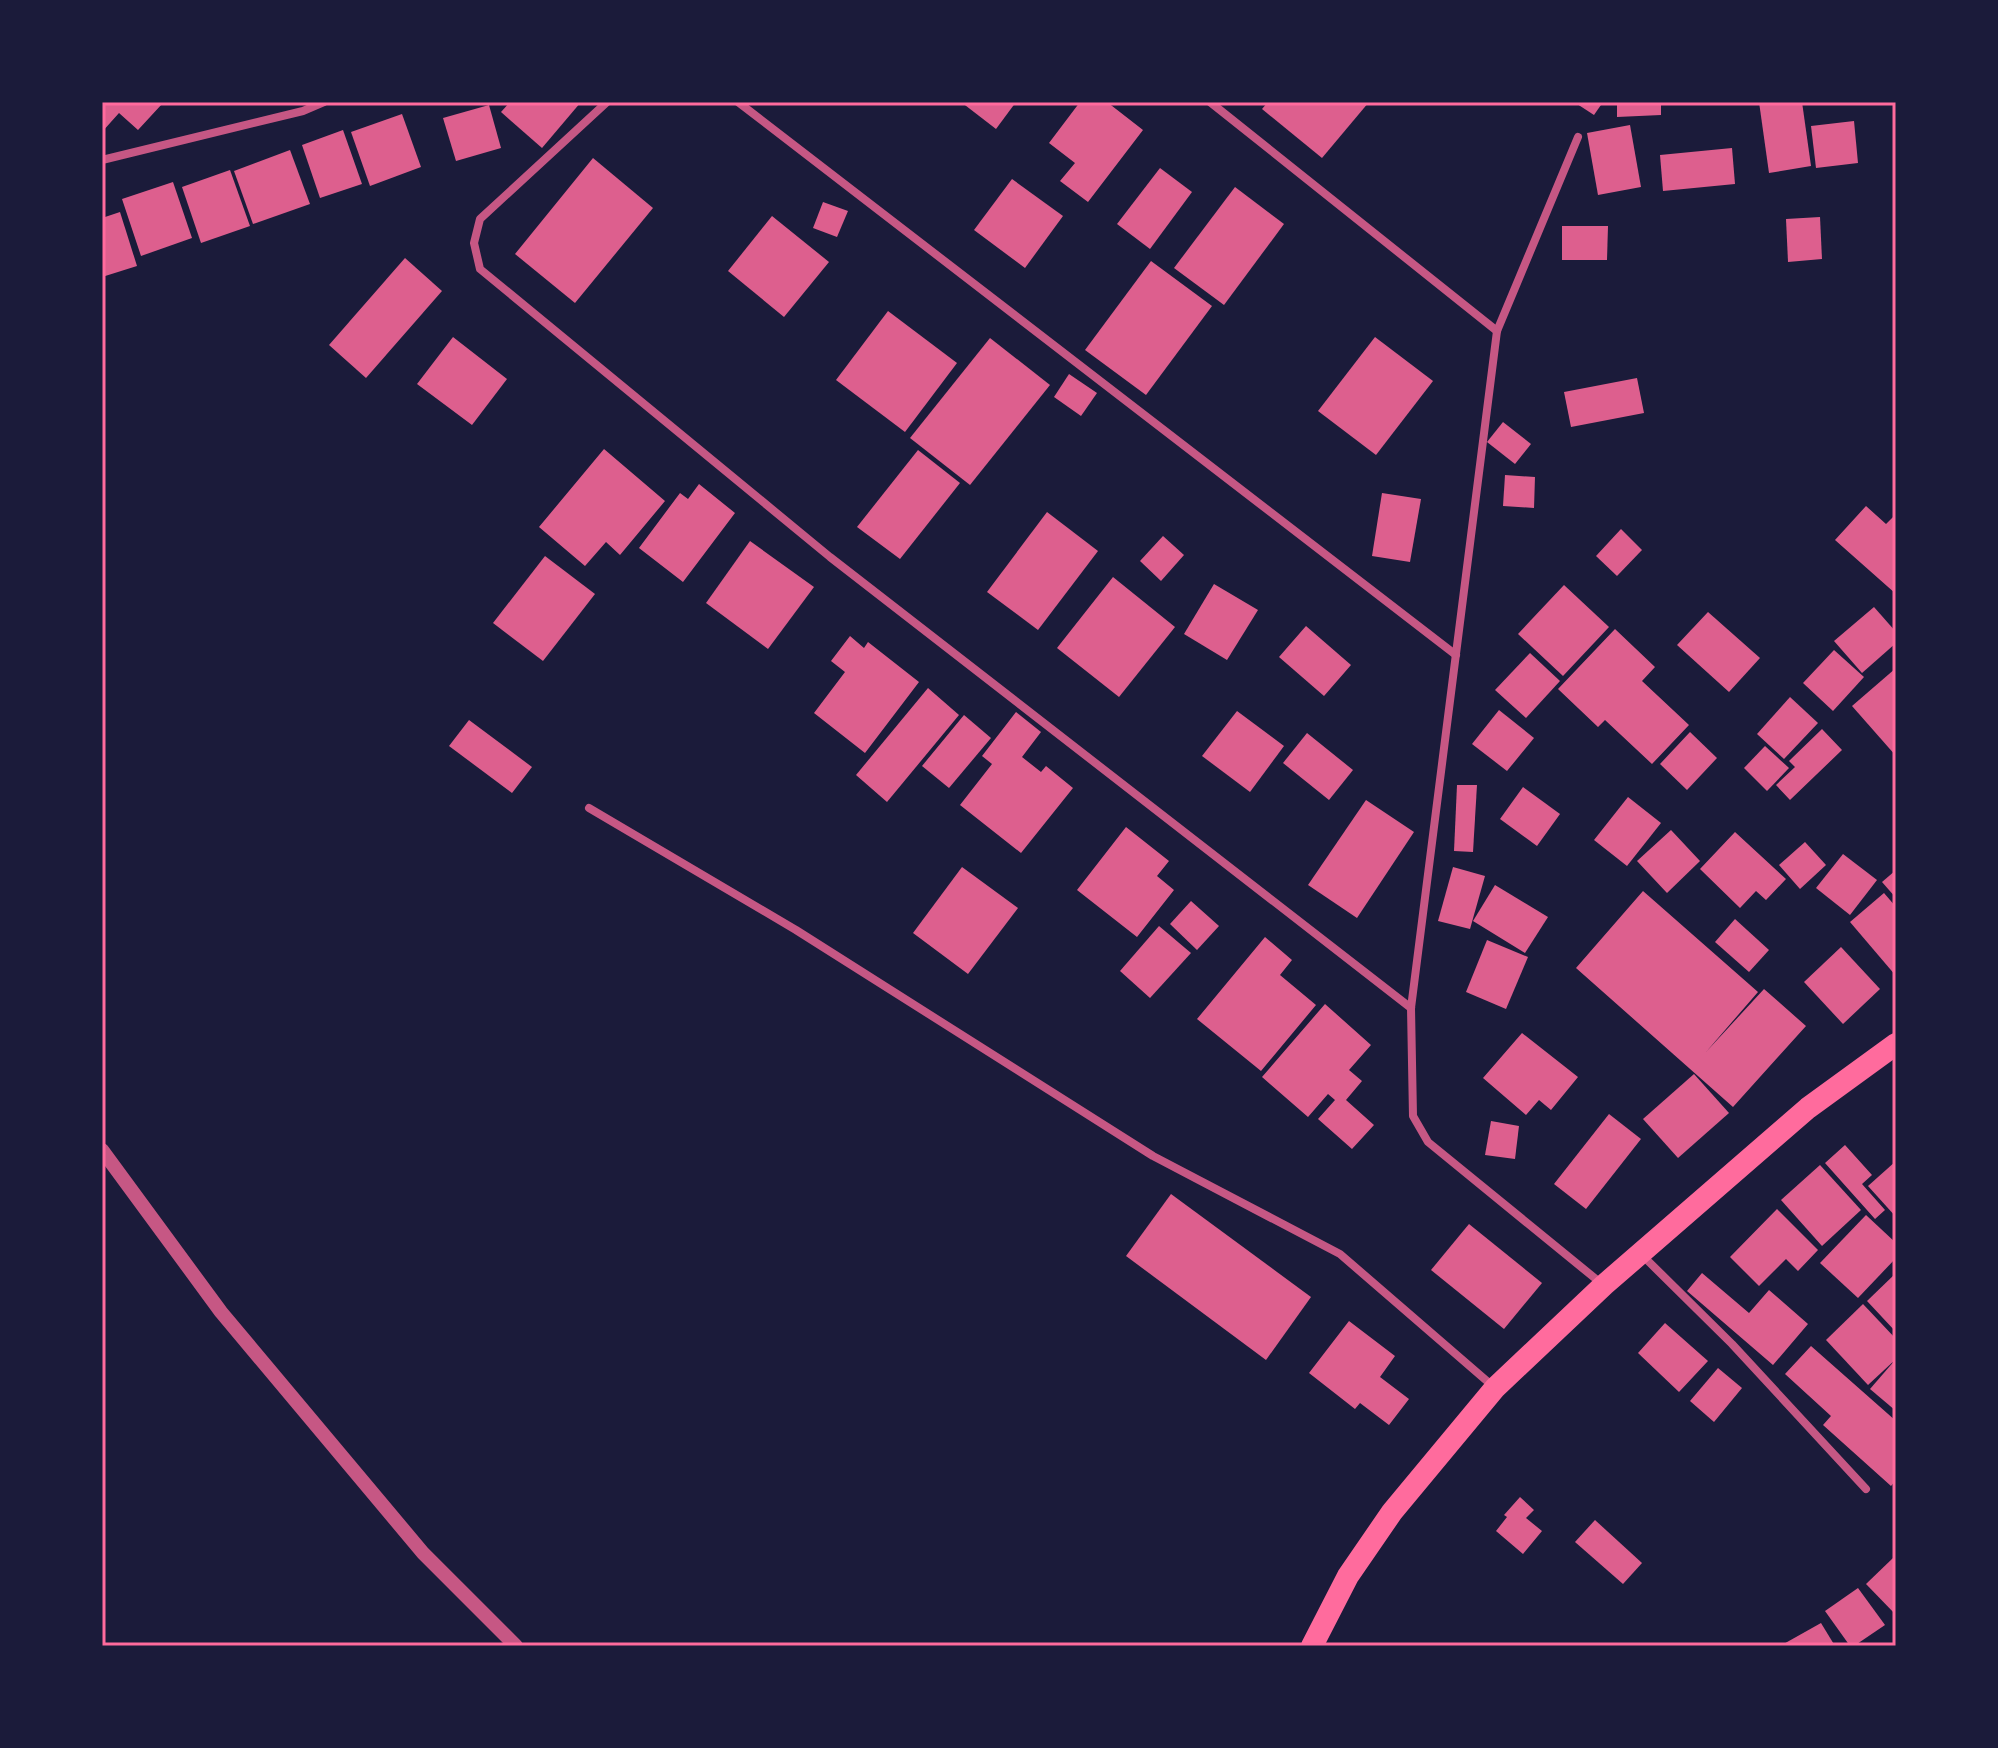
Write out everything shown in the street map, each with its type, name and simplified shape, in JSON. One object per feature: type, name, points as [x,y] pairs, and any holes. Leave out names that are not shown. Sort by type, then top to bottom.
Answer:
[{"type":"highway","points":[[1312,1646],[1348,1576],[1392,1512],[1495,1388],[1604,1285],[1808,1108],[1896,1044]]},
{"type":"street","points":[[102,160],[303,111],[324,102]]},
{"type":"street","points":[[607,102],[480,219],[474,243],[480,269],[830,557],[1411,1008]]},
{"type":"street","points":[[738,102],[1456,655]]},
{"type":"street","points":[[1210,102],[1497,331]]},
{"type":"street","points":[[1578,137],[1497,331],[1411,1008],[1413,1116],[1428,1142],[1604,1285]]},
{"type":"street","points":[[589,808],[796,930],[1153,1156],[1340,1254],[1495,1388]]},
{"type":"street","points":[[102,1150],[221,1312],[423,1553],[516,1646]]},
{"type":"street","points":[[1642,1255],[1732,1344],[1866,1489]]},
{"type":"building","points":[[102,102],[162,104],[138,130],[119,113],[102,132]]},
{"type":"building","points":[[510,102],[581,102],[542,148],[501,112]]},
{"type":"building","points":[[961,102],[1016,102],[996,129]]},
{"type":"building","points":[[1080,102],[1107,102],[1143,130],[1088,202],[1060,181],[1075,163],[1049,143]]},
{"type":"building","points":[[1268,102],[1369,102],[1322,158],[1262,109]]},
{"type":"building","points":[[1574,102],[1603,102],[1594,115]]},
{"type":"building","points":[[1617,102],[1661,102],[1661,115],[1617,117]]},
{"type":"building","points":[[1759,102],[1802,102],[1811,166],[1769,173]]},
{"type":"building","points":[[489,105],[501,148],[456,161],[443,118]]},
{"type":"building","points":[[402,114],[421,167],[370,186],[351,132]]},
{"type":"building","points":[[1854,121],[1858,163],[1816,168],[1811,126]]},
{"type":"building","points":[[1630,125],[1641,187],[1598,195],[1587,133]]},
{"type":"building","points":[[343,130],[362,184],[320,198],[302,145]]},
{"type":"building","points":[[1732,148],[1735,184],[1663,191],[1660,155]]},
{"type":"building","points":[[290,150],[310,204],[253,224],[234,171]]},
{"type":"building","points":[[593,158],[653,208],[575,303],[515,254]]},
{"type":"building","points":[[1160,168],[1192,192],[1150,249],[1117,224]]},
{"type":"building","points":[[230,170],[250,226],[201,243],[182,187]]},
{"type":"building","points":[[1012,179],[1063,216],[1025,268],[974,230]]},
{"type":"building","points":[[173,182],[192,238],[141,256],[122,199]]},
{"type":"building","points":[[1235,187],[1284,224],[1224,305],[1174,268]]},
{"type":"building","points":[[823,202],[848,211],[837,237],[813,228]]},
{"type":"building","points":[[120,212],[137,266],[102,277],[102,218]]},
{"type":"building","points":[[772,216],[829,262],[784,317],[728,271]]},
{"type":"building","points":[[1820,217],[1822,259],[1788,262],[1786,219]]},
{"type":"building","points":[[1562,226],[1608,226],[1607,260],[1562,260]]},
{"type":"building","points":[[405,258],[442,291],[366,378],[329,345]]},
{"type":"building","points":[[1151,261],[1212,306],[1146,395],[1085,350]]},
{"type":"building","points":[[888,311],[957,363],[905,432],[836,380]]},
{"type":"building","points":[[453,337],[507,379],[472,425],[417,384]]},
{"type":"building","points":[[1375,337],[1433,381],[1376,455],[1318,411]]},
{"type":"building","points":[[990,338],[1050,385],[970,485],[910,438]]},
{"type":"building","points":[[1069,374],[1097,393],[1081,416],[1054,397]]},
{"type":"building","points":[[1637,378],[1644,413],[1571,427],[1564,392]]},
{"type":"building","points":[[1503,422],[1531,444],[1515,464],[1487,442]]},
{"type":"building","points":[[604,449],[665,501],[620,555],[606,542],[585,566],[539,527]]},
{"type":"building","points":[[918,450],[960,483],[900,559],[857,527]]},
{"type":"building","points":[[1505,475],[1535,477],[1534,508],[1503,506]]},
{"type":"building","points":[[699,484],[735,513],[683,582],[639,548],[680,493],[688,499]]},
{"type":"building","points":[[1382,493],[1421,499],[1410,562],[1372,556]]},
{"type":"building","points":[[1866,506],[1886,524],[1896,514],[1896,594],[1835,540]]},
{"type":"building","points":[[1047,512],[1098,551],[1038,630],[987,592]]},
{"type":"building","points":[[1621,529],[1642,550],[1617,576],[1596,556]]},
{"type":"building","points":[[1163,536],[1184,555],[1161,581],[1140,561]]},
{"type":"building","points":[[750,541],[814,587],[768,649],[706,603]]},
{"type":"building","points":[[545,556],[595,594],[543,661],[493,623]]},
{"type":"building","points":[[1113,577],[1175,627],[1119,697],[1057,648]]},
{"type":"building","points":[[1214,584],[1258,610],[1227,660],[1184,634]]},
{"type":"building","points":[[1564,585],[1609,627],[1563,676],[1518,634]]},
{"type":"building","points":[[1874,607],[1896,632],[1896,643],[1862,673],[1834,641]]},
{"type":"building","points":[[1708,612],[1760,658],[1729,692],[1677,645]]},
{"type":"building","points":[[1306,626],[1351,665],[1324,696],[1279,657]]},
{"type":"building","points":[[1615,629],[1655,667],[1642,681],[1689,725],[1652,764],[1605,720],[1598,727],[1558,689]]},
{"type":"building","points":[[850,636],[864,648],[868,642],[919,682],[865,753],[814,713],[845,672],[831,661]]},
{"type":"building","points":[[1834,650],[1864,677],[1833,711],[1803,683]]},
{"type":"building","points":[[1530,653],[1560,681],[1526,718],[1495,690]]},
{"type":"building","points":[[1896,668],[1896,756],[1852,706]]},
{"type":"building","points":[[928,688],[959,715],[887,802],[856,775]]},
{"type":"building","points":[[1790,697],[1818,723],[1784,759],[1757,734]]},
{"type":"building","points":[[1499,710],[1534,738],[1507,771],[1472,744]]},
{"type":"building","points":[[1237,711],[1284,746],[1250,792],[1202,756]]},
{"type":"building","points":[[1016,712],[1041,732],[1022,757],[1041,772],[1046,766],[1073,788],[1021,853],[960,805],[992,764],[982,756]]},
{"type":"building","points":[[964,715],[991,738],[949,788],[922,766]]},
{"type":"building","points":[[469,720],[532,767],[512,793],[449,746]]},
{"type":"building","points":[[1822,729],[1842,750],[1790,800],[1776,785],[1795,767],[1789,761]]},
{"type":"building","points":[[1690,732],[1717,758],[1687,790],[1660,764]]},
{"type":"building","points":[[1307,733],[1353,770],[1329,800],[1283,763]]},
{"type":"building","points":[[1765,746],[1789,768],[1767,791],[1744,768]]},
{"type":"building","points":[[1457,785],[1477,785],[1473,852],[1454,851]]},
{"type":"building","points":[[1523,787],[1560,814],[1537,846],[1500,819]]},
{"type":"building","points":[[1628,797],[1661,823],[1627,866],[1594,840]]},
{"type":"building","points":[[1366,800],[1414,832],[1357,918],[1308,885]]},
{"type":"building","points":[[1126,827],[1169,861],[1157,876],[1174,890],[1137,937],[1077,890]]},
{"type":"building","points":[[1671,830],[1700,861],[1667,893],[1637,861]]},
{"type":"building","points":[[1735,832],[1786,879],[1766,900],[1756,891],[1740,908],[1700,869]]},
{"type":"building","points":[[1805,842],[1826,865],[1800,889],[1779,865]]},
{"type":"building","points":[[1843,854],[1877,880],[1850,915],[1816,888]]},
{"type":"building","points":[[962,867],[1018,908],[968,974],[913,933]]},
{"type":"building","points":[[1453,867],[1485,876],[1470,929],[1438,921]]},
{"type":"building","points":[[1896,870],[1896,898],[1882,882]]},
{"type":"building","points":[[1495,885],[1548,917],[1525,953],[1473,921]]},
{"type":"building","points":[[1643,891],[1758,992],[1706,1052],[1764,989],[1806,1026],[1733,1107],[1576,968]]},
{"type":"building","points":[[1884,893],[1896,907],[1896,976],[1850,922]]},
{"type":"building","points":[[1191,901],[1219,926],[1197,950],[1170,924]]},
{"type":"building","points":[[1735,919],[1769,950],[1749,972],[1715,942]]},
{"type":"building","points":[[1159,926],[1191,953],[1150,998],[1120,971]]},
{"type":"building","points":[[1265,937],[1292,960],[1280,975],[1316,1005],[1261,1071],[1197,1019]]},
{"type":"building","points":[[1487,940],[1528,957],[1506,1009],[1466,992]]},
{"type":"building","points":[[1841,947],[1880,989],[1843,1024],[1804,982]]},
{"type":"building","points":[[1325,1004],[1371,1045],[1349,1070],[1362,1081],[1346,1100],[1374,1125],[1352,1149],[1318,1119],[1335,1100],[1328,1094],[1308,1117],[1262,1077]]},
{"type":"building","points":[[1522,1033],[1578,1077],[1551,1110],[1539,1100],[1526,1115],[1483,1078]]},
{"type":"building","points":[[1694,1074],[1729,1113],[1678,1158],[1643,1119]]},
{"type":"building","points":[[1609,1114],[1641,1139],[1586,1209],[1554,1184]]},
{"type":"building","points":[[1491,1121],[1519,1126],[1515,1159],[1485,1155]]},
{"type":"building","points":[[1845,1145],[1872,1175],[1862,1184],[1885,1210],[1875,1219],[1825,1163]]},
{"type":"building","points":[[1896,1161],[1896,1217],[1868,1186]]},
{"type":"building","points":[[1820,1165],[1861,1210],[1822,1246],[1781,1200]]},
{"type":"building","points":[[1171,1194],[1311,1297],[1266,1360],[1126,1256]]},
{"type":"building","points":[[1777,1209],[1818,1250],[1798,1271],[1786,1259],[1759,1286],[1730,1257]]},
{"type":"building","points":[[1866,1215],[1896,1243],[1896,1258],[1858,1298],[1820,1263]]},
{"type":"building","points":[[1469,1224],[1542,1283],[1504,1329],[1431,1270]]},
{"type":"building","points":[[1702,1273],[1749,1313],[1769,1290],[1808,1324],[1773,1365],[1687,1291]]},
{"type":"building","points":[[1896,1273],[1896,1332],[1867,1301]]},
{"type":"building","points":[[1863,1304],[1896,1339],[1896,1359],[1868,1385],[1826,1340]]},
{"type":"building","points":[[1349,1321],[1395,1356],[1380,1377],[1409,1399],[1389,1425],[1360,1403],[1355,1409],[1309,1373]]},
{"type":"building","points":[[1665,1323],[1708,1361],[1679,1392],[1638,1353]]},
{"type":"building","points":[[1811,1346],[1896,1421],[1896,1480],[1891,1486],[1823,1425],[1831,1416],[1785,1374]]},
{"type":"building","points":[[1896,1359],[1896,1411],[1870,1389]]},
{"type":"building","points":[[1718,1368],[1742,1388],[1714,1422],[1690,1401]]},
{"type":"building","points":[[1520,1497],[1534,1510],[1526,1518],[1542,1531],[1523,1554],[1496,1531],[1507,1517],[1504,1515]]},
{"type":"building","points":[[1595,1520],[1642,1563],[1623,1584],[1575,1542]]},
{"type":"building","points":[[1893,1558],[1896,1562],[1896,1615],[1866,1584]]},
{"type":"building","points":[[1858,1588],[1885,1625],[1850,1646],[1825,1611]]},
{"type":"building","points":[[1821,1623],[1835,1646],[1780,1646]]}]
